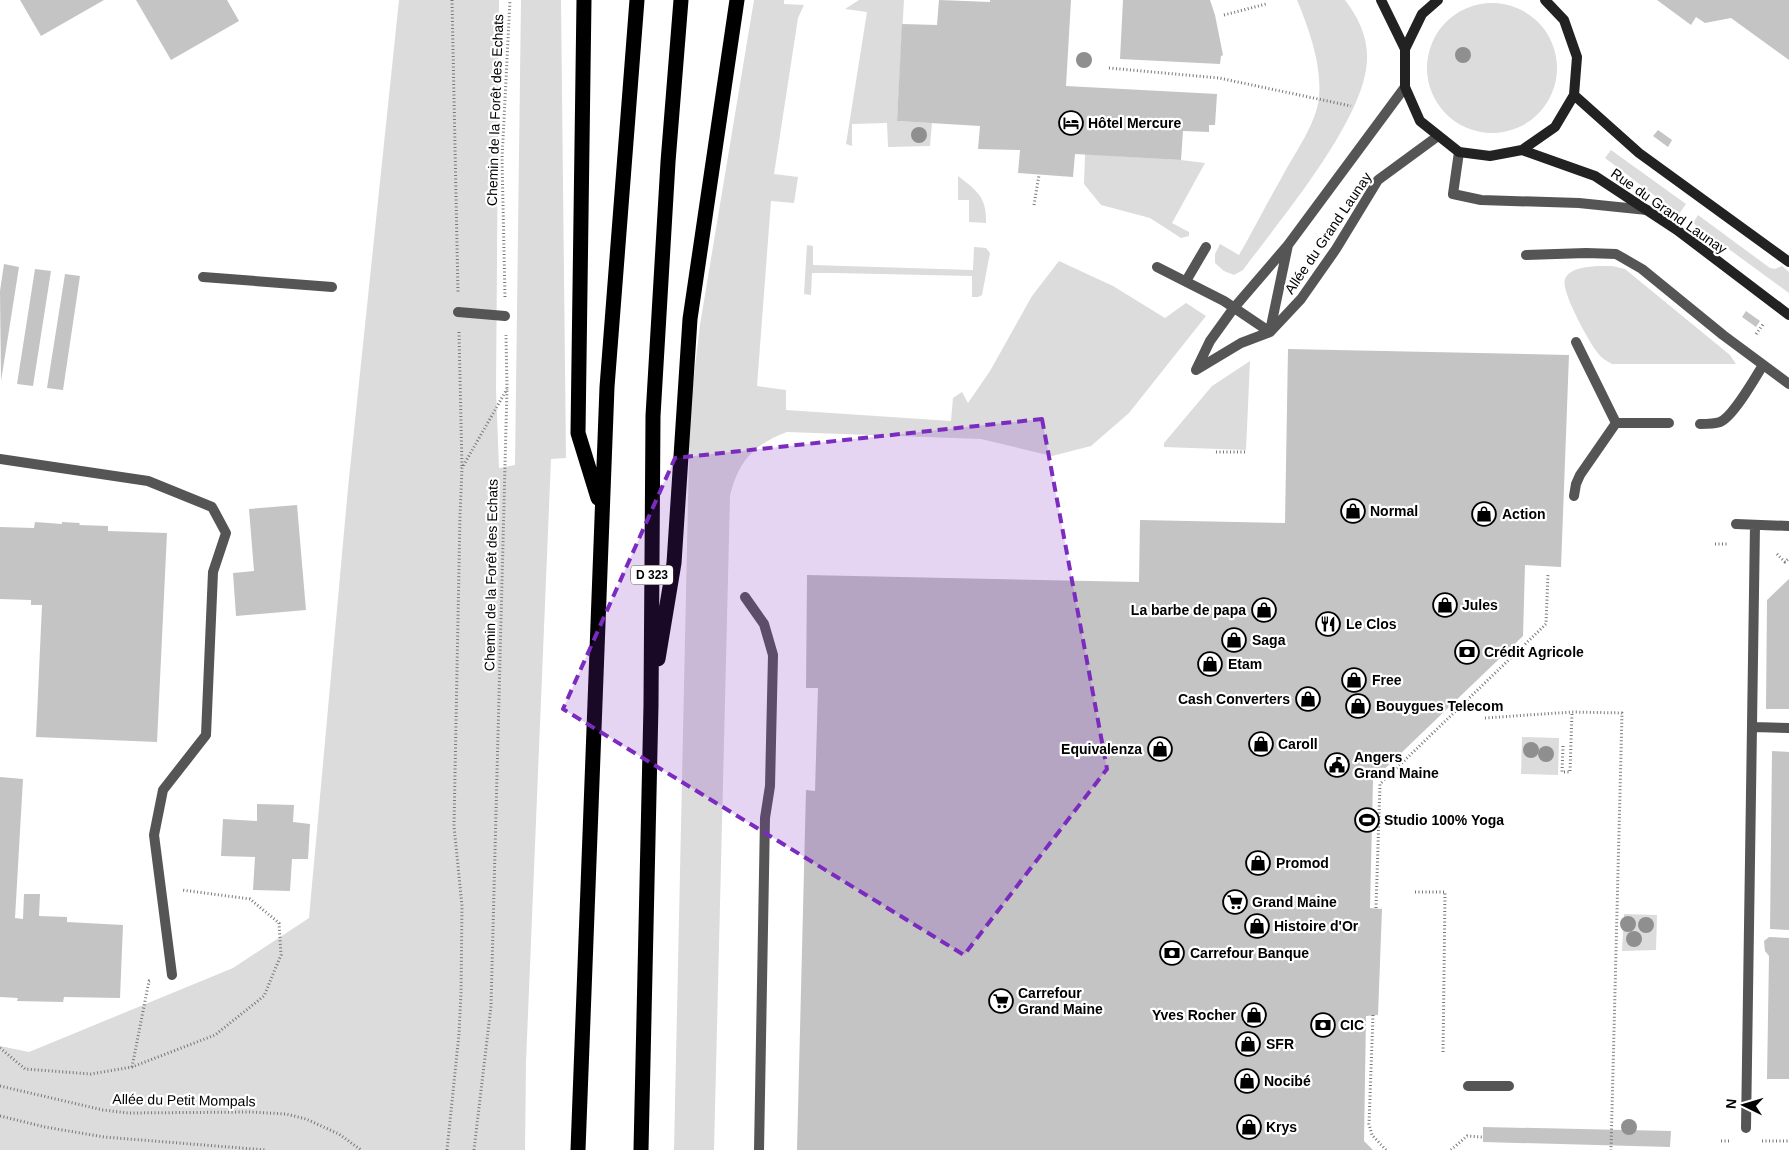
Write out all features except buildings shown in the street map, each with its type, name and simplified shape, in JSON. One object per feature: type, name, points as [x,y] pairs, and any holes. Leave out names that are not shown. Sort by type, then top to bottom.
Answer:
[{"type":"highway","points":[[584,0],[578,433],[601,509]]},
{"type":"highway","points":[[578,1150],[607,387],[637,0]]},
{"type":"highway","name":"D 323","points":[[640,1150],[651,705],[653,416],[668,162],[681,0]]},
{"type":"highway","points":[[651,705],[674,563],[690,319],[737,0]]},
{"type":"street","points":[[1381,0],[1404,49],[1405,87],[1420,121],[1459,152],[1490,156],[1522,150],[1555,127],[1574,95],[1578,57],[1564,20],[1545,0]]},
{"type":"street","points":[[1404,49],[1422,14],[1438,0]]},
{"type":"street","name":"Allée du Grand Launay","points":[[1405,87],[1288,245],[1249,288],[1210,341],[1196,370],[1241,343],[1270,332],[1301,299],[1336,249],[1378,180],[1438,136]]},
{"type":"street","name":"Rue du Grand Launay","points":[[1574,95],[1639,153],[1789,262]]},
{"type":"street","name":"Rue du Grand Launay","points":[[1522,150],[1595,176],[1677,230],[1789,315]]},
{"type":"street","points":[[1459,152],[1453,194],[1481,200],[1579,203],[1647,210]]},
{"type":"street","name":"Allée du Grand Launay","points":[[1270,332],[1288,245]]},
{"type":"street","points":[[1186,281],[1206,247]]},
{"type":"street","points":[[1526,255],[1616,254],[1642,269],[1723,335],[1789,384]]},
{"type":"street","points":[[1157,267],[1224,301],[1270,332]]},
{"type":"street","points":[[203,277],[332,287]]},
{"type":"street","points":[[458,312],[506,316]]},
{"type":"street","points":[[1576,342],[1616,423]]},
{"type":"street","points":[[1700,424],[1722,422],[1731,414],[1763,365]]},
{"type":"street","points":[[1616,423],[1668,423]]},
{"type":"street","points":[[1574,496],[1580,475],[1616,423]]},
{"type":"street","points":[[0,459],[148,481],[212,507],[226,533],[213,572],[206,735],[163,790],[154,835],[172,975]]},
{"type":"street","points":[[1736,524],[1789,526]]},
{"type":"street","points":[[1746,1128],[1755,524]]},
{"type":"street","points":[[745,596],[764,624],[773,655],[770,786],[766,818],[759,1150]]},
{"type":"street","points":[[1753,727],[1789,728]]},
{"type":"street","points":[[1468,1086],[1509,1086]]},
{"type":"path","points":[[447,1150],[459,1034],[462,906],[454,826],[462,468],[452,0]]},
{"type":"path","name":"Chemin de la Forêt des Echats","points":[[474,1150],[491,1006],[507,388],[502,159],[510,0]]},
{"type":"path","points":[[1224,15],[1266,4]]},
{"type":"path","points":[[1109,68],[1219,78],[1351,106]]},
{"type":"path","points":[[1034,205],[1039,175]]},
{"type":"path","points":[[462,468],[507,388]]},
{"type":"path","points":[[1216,452],[1246,452]]},
{"type":"path","points":[[1715,544],[1732,544]]},
{"type":"path","points":[[1777,554],[1785,562],[1789,558]]},
{"type":"path","points":[[1376,908],[1380,784],[1546,624],[1548,574]]},
{"type":"path","points":[[1562,746],[1562,772],[1570,772],[1572,712]]},
{"type":"path","points":[[1485,718],[1572,712],[1622,713],[1612,1150]]},
{"type":"path","points":[[0,1048],[26,1069],[91,1074],[132,1068],[216,1035],[264,996],[281,955],[279,923],[250,899],[160,887]]},
{"type":"path","points":[[1415,892],[1445,892],[1443,1054]]},
{"type":"path","points":[[132,1068],[148,981],[172,975]]},
{"type":"path","points":[[1373,1015],[1369,1124],[1372,1135],[1386,1150]]},
{"type":"path","name":"Allée du Petit Mompals","points":[[0,1086],[103,1110],[128,1113],[251,1112],[286,1114],[306,1119],[339,1134],[361,1150]]},
{"type":"path","points":[[0,1116],[45,1127],[104,1137],[266,1150]]},
{"type":"path","points":[[1451,1150],[1467,1136],[1482,1137]]},
{"type":"highlighted area","points":[[1042,419],[1107,769],[964,955],[563,709],[675,458]]},
{"type":"shaded area","points":[[399,0],[499,0],[496,390],[499,468],[515,465],[521,0],[561,0],[566,458],[551,459],[526,1062],[525,1150],[0,1150],[0,1046],[29,1052],[233,968],[309,918],[348,488]]},
{"type":"shaded area","points":[[754,0],[784,0],[784,4],[804,5],[798,18],[774,174],[798,177],[794,203],[771,201],[757,386],[786,390],[786,410],[951,421],[953,398],[962,392],[968,403],[990,371],[1032,296],[1059,261],[1113,286],[1165,318],[1186,303],[1206,316],[1129,413],[1091,446],[1052,456],[981,439],[787,432],[765,442],[743,464],[733,484],[730,496],[714,1150],[674,1150],[690,409],[700,325]]},
{"type":"shaded area","points":[[859,0],[904,0],[897,121],[932,123],[930,146],[888,147],[887,123],[852,124],[852,146],[846,144],[867,12],[845,9]]},
{"type":"shaded area","points":[[1297,0],[1345,0],[1358,20],[1366,43],[1367,59],[1363,83],[1337,139],[1318,169],[1243,270],[1234,275],[1224,271],[1215,263],[1215,254],[1220,244],[1239,255],[1304,138],[1317,107],[1319,72],[1317,60]]},
{"type":"shaded area","points":[[1492,3],[1505,4],[1517,8],[1538,22],[1552,43],[1556,55],[1556,81],[1552,93],[1538,114],[1517,128],[1505,132],[1492,133],[1479,132],[1467,128],[1446,114],[1432,93],[1428,81],[1427,68],[1428,55],[1432,43],[1446,22],[1467,8],[1479,4]]},
{"type":"shaded area","points":[[1611,150],[1686,204],[1679,214],[1605,158]]},
{"type":"shaded area","points":[[1085,154],[1205,163],[1172,223],[1189,232],[1189,236],[1181,238],[1150,218],[1101,205],[1084,184]]},
{"type":"shaded area","points":[[958,176],[980,195],[985,207],[986,223],[969,222],[969,200],[958,200]]},
{"type":"shaded area","points":[[1698,215],[1770,268],[1775,269],[1782,266],[1789,272],[1789,293],[1693,223]]},
{"type":"shaded area","points":[[807,245],[813,246],[813,265],[973,270],[974,247],[986,248],[990,253],[982,295],[978,297],[972,297],[972,276],[835,273],[812,273],[811,295],[804,294]]},
{"type":"shaded area","points":[[1596,266],[1612,266],[1625,269],[1730,355],[1736,364],[1612,364],[1604,359],[1593,346],[1582,327],[1571,304],[1565,285],[1565,279],[1571,272]]},
{"type":"shaded area","points":[[1250,361],[1246,450],[1164,447],[1164,443],[1212,386]]},
{"type":"shaded area","points":[[1522,737],[1559,738],[1558,775],[1521,774]]},
{"type":"shaded area","points":[[1624,914],[1657,915],[1656,950],[1622,951]]},
{"type":"place","name":"Hôtel Mercure","points":[[1071,123]]},
{"type":"place","name":"Normal","points":[[1353,511]]},
{"type":"place","name":"Action","points":[[1484,514]]},
{"type":"place","name":"Jules","points":[[1445,605]]},
{"type":"place","name":"La barbe de papa","points":[[1264,610]]},
{"type":"place","name":"Le Clos","points":[[1328,624]]},
{"type":"place","name":"Saga","points":[[1234,640]]},
{"type":"place","name":"Crédit Agricole","points":[[1467,652]]},
{"type":"place","name":"Etam","points":[[1210,664]]},
{"type":"place","name":"Free","points":[[1354,680]]},
{"type":"place","name":"Cash Converters","points":[[1308,699]]},
{"type":"place","name":"Bouygues Telecom","points":[[1358,706]]},
{"type":"place","name":"Caroll","points":[[1261,744]]},
{"type":"place","name":"Equivalenza","points":[[1160,749]]},
{"type":"place","name":"Angers Grand Maine","points":[[1337,765]]},
{"type":"place","name":"Studio 100% Yoga","points":[[1367,820]]},
{"type":"place","name":"Promod","points":[[1258,863]]},
{"type":"place","name":"Grand Maine","points":[[1235,902]]},
{"type":"place","name":"Histoire d'Or","points":[[1257,926]]},
{"type":"place","name":"Carrefour Banque","points":[[1172,953]]},
{"type":"place","name":"Carrefour Grand Maine","points":[[1001,1001]]},
{"type":"place","name":"Yves Rocher","points":[[1254,1015]]},
{"type":"place","name":"CIC","points":[[1323,1025]]},
{"type":"place","name":"SFR","points":[[1248,1044]]},
{"type":"place","name":"Nocibé","points":[[1247,1081]]},
{"type":"place","name":"Krys","points":[[1249,1127]]}]
